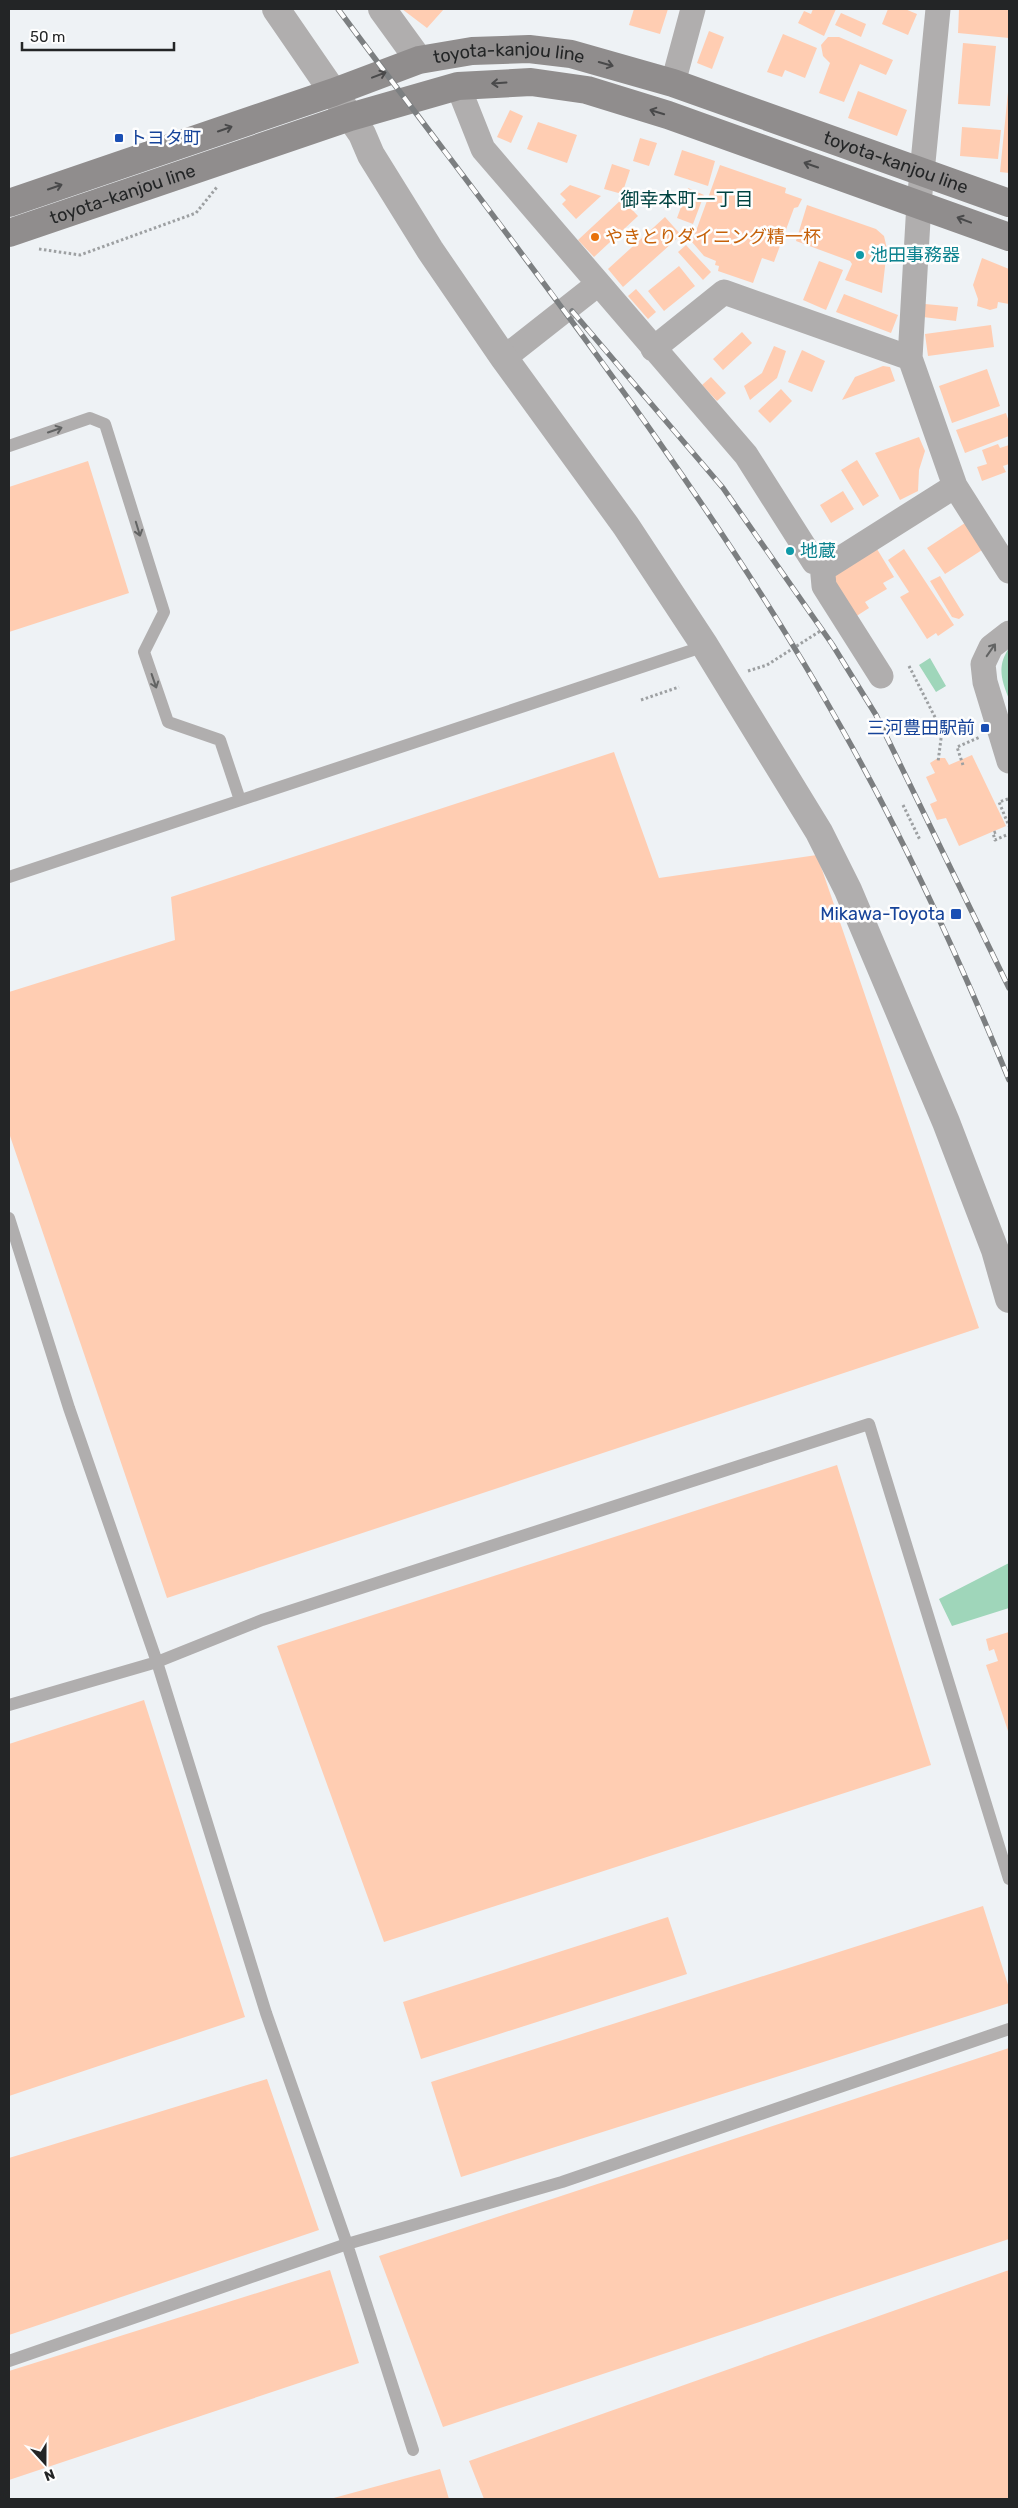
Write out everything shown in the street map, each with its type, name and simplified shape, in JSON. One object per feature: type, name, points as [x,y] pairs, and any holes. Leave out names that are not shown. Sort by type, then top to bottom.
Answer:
[{"type":"main road","name":"toyota-kanjou line","points":[[9,203],[334,92],[419,60],[472,51],[529,49],[570,54],[673,83],[921,173],[1009,202]]},
{"type":"main road","name":"toyota-kanjou line","points":[[9,233],[350,117],[458,86],[531,82],[587,90],[668,115],[1009,237]]},
{"type":"street","points":[[276,9],[350,117],[430,250],[504,358],[626,526],[705,646],[819,832],[848,890],[946,1122],[995,1250],[1009,1299]]},
{"type":"street","points":[[382,9],[419,60]]},
{"type":"street","points":[[673,83],[694,9]]},
{"type":"street","points":[[938,9],[918,204],[910,358],[955,486],[1009,571]]},
{"type":"street","points":[[458,86],[482,149],[746,455],[814,562],[830,565],[955,486]]},
{"type":"street","points":[[504,358],[598,284]]},
{"type":"street","points":[[654,349],[724,292],[910,358]]},
{"type":"street","points":[[822,564],[824,586],[881,676]]},
{"type":"street","points":[[1009,633],[991,647],[983,664],[985,682],[994,706],[1009,761]]},
{"type":"street","points":[[994,706],[1008,734]]},
{"type":"lane","points":[[9,446],[90,418],[105,424],[164,612],[144,652],[168,722],[220,740],[240,800]]},
{"type":"lane","points":[[9,877],[705,646]]},
{"type":"lane","points":[[9,1218],[69,1408],[158,1662],[266,2013],[347,2244],[413,2450]]},
{"type":"lane","points":[[9,1706],[158,1662],[262,1620],[869,1424],[1009,1879]]},
{"type":"lane","points":[[9,2361],[347,2244],[562,2182],[1009,2029]]},
{"type":"path","points":[[34,249],[80,256],[196,213],[219,186]]},
{"type":"path","points":[[746,672],[767,664],[842,616]]},
{"type":"path","points":[[909,666],[942,731],[938,762]]},
{"type":"path","points":[[641,700],[680,687]]},
{"type":"path","points":[[964,765],[957,747],[980,736]]},
{"type":"path","points":[[1008,798],[999,802],[1009,826]]},
{"type":"path","points":[[903,804],[920,840]]},
{"type":"path","points":[[996,832],[993,833],[995,840],[1009,834]]},
{"type":"green space","points":[[1009,648],[1009,699],[1001,673],[1003,661]]},
{"type":"green space","points":[[930,658],[946,686],[936,692],[919,665]]},
{"type":"green space","points":[[1009,1563],[1009,1608],[952,1626],[939,1599]]},
{"type":"building","points":[[402,9],[444,9],[427,28]]},
{"type":"building","points":[[634,9],[668,9],[660,34],[629,25]]},
{"type":"building","points":[[813,9],[836,9],[824,36],[798,23],[804,11],[811,14]]},
{"type":"building","points":[[888,9],[905,9],[917,14],[908,35],[882,24]]},
{"type":"building","points":[[959,9],[1009,9],[1009,38],[958,33]]},
{"type":"building","points":[[841,13],[866,24],[861,37],[835,25]]},
{"type":"building","points":[[709,31],[724,37],[712,69],[697,63]]},
{"type":"building","points":[[783,34],[817,48],[805,78],[785,70],[782,77],[767,72]]},
{"type":"building","points":[[828,37],[839,37],[893,60],[886,75],[860,64],[844,102],[819,93],[830,63],[823,56],[821,45]]},
{"type":"building","points":[[963,43],[996,46],[990,106],[958,104]]},
{"type":"building","points":[[858,91],[907,110],[897,136],[848,118]]},
{"type":"building","points":[[1009,92],[1009,173],[1000,172]]},
{"type":"building","points":[[510,110],[523,116],[511,143],[497,137]]},
{"type":"building","points":[[538,122],[577,135],[567,163],[527,149]]},
{"type":"building","points":[[962,127],[1001,130],[998,159],[960,156]]},
{"type":"building","points":[[640,138],[657,143],[649,166],[633,161]]},
{"type":"building","points":[[682,150],[715,161],[708,186],[674,175]]},
{"type":"building","points":[[612,164],[630,170],[622,194],[604,189]]},
{"type":"building","points":[[720,165],[786,188],[785,193],[802,199],[798,207],[794,208],[774,262],[762,258],[753,283],[718,271],[719,266],[715,265],[716,261],[704,256],[692,242]]},
{"type":"building","points":[[570,185],[601,196],[576,219],[562,204],[566,200],[560,194]]},
{"type":"building","points":[[688,188],[704,195],[693,224],[677,218]]},
{"type":"building","points":[[622,199],[638,216],[594,257],[578,240]]},
{"type":"building","name":"池田事務器","points":[[807,205],[876,229],[884,236],[887,249],[882,293],[845,280],[852,264],[850,261],[796,241]]},
{"type":"building","points":[[665,217],[681,235],[623,287],[608,269]]},
{"type":"building","points":[[686,245],[711,272],[703,280],[678,252]]},
{"type":"building","points":[[982,258],[1009,269],[1009,304],[998,302],[997,308],[990,310],[977,306],[978,299],[973,285]]},
{"type":"building","points":[[819,261],[843,270],[826,310],[803,300]]},
{"type":"building","points":[[679,266],[695,286],[664,311],[648,291]]},
{"type":"building","points":[[636,289],[656,312],[648,319],[628,296]]},
{"type":"building","points":[[844,294],[898,315],[891,333],[836,312]]},
{"type":"building","points":[[925,304],[958,307],[956,321],[923,317]]},
{"type":"building","points":[[991,325],[994,347],[928,356],[925,334]]},
{"type":"building","points":[[742,332],[752,343],[723,370],[713,359]]},
{"type":"building","points":[[774,346],[786,351],[777,378],[750,400],[744,386],[762,373]]},
{"type":"building","points":[[802,350],[825,361],[812,392],[788,382]]},
{"type":"building","points":[[883,366],[890,367],[895,381],[842,400],[855,377]]},
{"type":"building","points":[[987,369],[1000,406],[952,423],[939,386]]},
{"type":"building","points":[[711,377],[726,393],[717,401],[702,385]]},
{"type":"building","points":[[781,389],[792,401],[770,423],[758,411]]},
{"type":"building","points":[[1006,413],[1009,422],[1009,436],[965,453],[956,430]]},
{"type":"building","points":[[919,437],[925,451],[919,470],[918,491],[900,500],[875,453]]},
{"type":"building","points":[[998,444],[1000,448],[1009,445],[1009,464],[1003,466],[1006,472],[982,481],[977,467],[987,464],[982,450]]},
{"type":"building","points":[[857,460],[879,496],[863,506],[841,470]]},
{"type":"building","points":[[88,461],[129,593],[9,632],[9,487]]},
{"type":"building","points":[[843,491],[854,509],[831,523],[820,505]]},
{"type":"building","points":[[965,523],[982,550],[945,574],[927,548]]},
{"type":"building","points":[[877,549],[894,577],[883,583],[887,589],[865,602],[869,608],[855,617],[831,582],[833,575]]},
{"type":"building","points":[[904,549],[954,625],[938,636],[936,633],[927,639],[900,597],[909,592],[888,560]]},
{"type":"building","points":[[940,576],[964,615],[959,619],[952,617],[930,581]]},
{"type":"building","points":[[614,752],[659,878],[817,855],[979,1328],[167,1598],[9,1133],[9,992],[175,940],[171,897]]},
{"type":"building","points":[[972,755],[1006,826],[959,846],[946,818],[937,820],[930,804],[937,801],[926,777],[935,773],[930,763],[938,758],[945,758],[949,765]]},
{"type":"building","points":[[837,1465],[931,1765],[384,1942],[277,1646]]},
{"type":"building","points":[[1009,1632],[1009,1734],[986,1665],[998,1661],[994,1649],[989,1651],[986,1639]]},
{"type":"building","points":[[144,1700],[245,2017],[9,2096],[9,1744]]},
{"type":"building","points":[[983,1906],[1009,1988],[1009,2003],[461,2177],[431,2082]]},
{"type":"building","points":[[668,1917],[687,1974],[421,2059],[403,2002]]},
{"type":"building","points":[[1009,2048],[1009,2239],[443,2427],[379,2256]]},
{"type":"building","points":[[267,2079],[319,2230],[9,2335],[9,2158]]},
{"type":"building","points":[[330,2270],[359,2363],[9,2480],[9,2371]]},
{"type":"building","points":[[1009,2270],[1009,2499],[484,2499],[469,2461]]},
{"type":"building","points":[[440,2469],[449,2499],[330,2499]]},
{"type":"railway","points":[[338,9],[601,361],[727,542],[786,634],[866,772],[910,858],[952,946],[1009,1080]]},
{"type":"railway","points":[[572,311],[723,488],[832,644],[876,715],[1009,988]]},
{"type":"place","name":"トヨタ町","points":[[119,138]]},
{"type":"place","name":"やきとりダイニング精一杯","points":[[595,237]]},
{"type":"place","name":"池田事務器","points":[[860,255]]},
{"type":"place","name":"地蔵","points":[[790,551]]},
{"type":"place","name":"三河豊田駅前","points":[[985,728]]},
{"type":"place","name":"Mikawa-Toyota","points":[[956,914]]},
{"type":"district","name":"御幸本町一丁目","points":[[687,199]]}]
